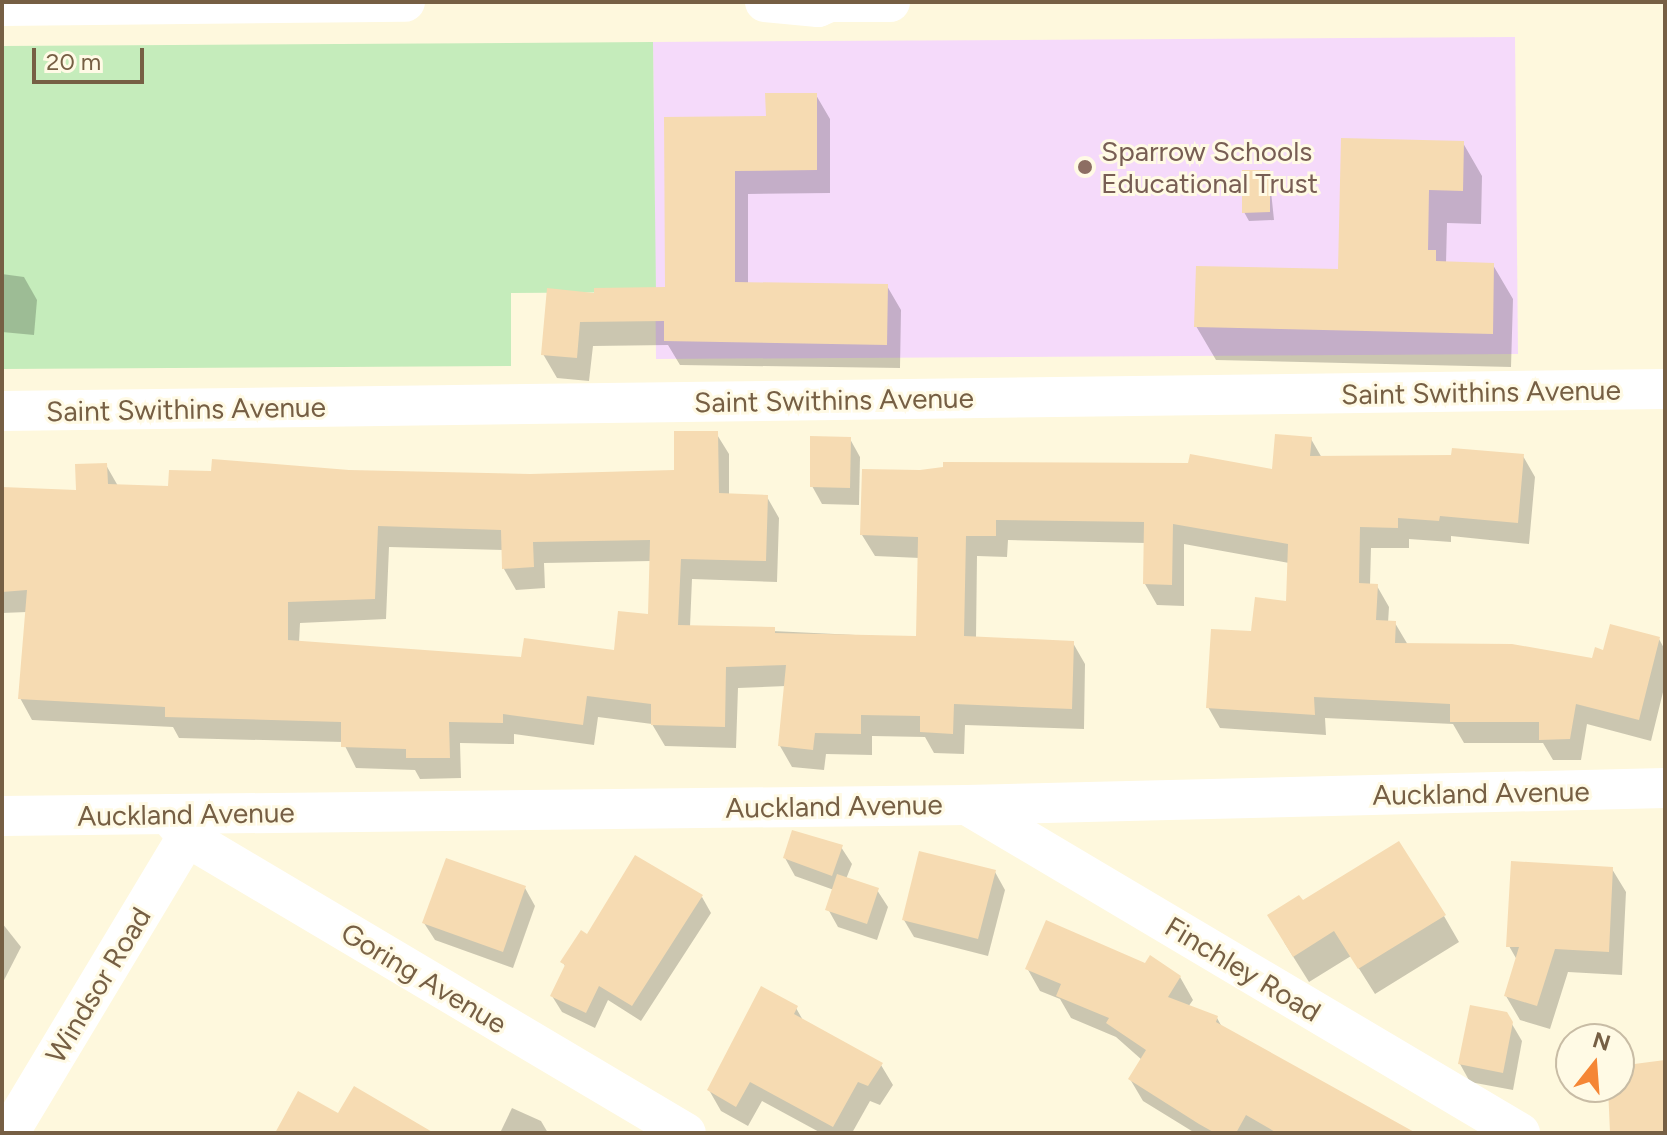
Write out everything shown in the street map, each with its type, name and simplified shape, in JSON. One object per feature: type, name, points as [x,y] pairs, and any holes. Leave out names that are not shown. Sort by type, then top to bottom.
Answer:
[{"type":"street","points":[[2,6],[405,2]]},
{"type":"street","points":[[765,2],[890,2]]},
{"type":"street","name":"Saint Swithins Avenue","points":[[2,411],[1665,389]]},
{"type":"street","name":"Auckland Avenue","points":[[2,816],[178,826],[1665,788]]},
{"type":"street","name":"Finchley Road","points":[[967,805],[1520,1133]]},
{"type":"street","name":"Windsor Road","points":[[9,1133],[178,826]]},
{"type":"street","name":"Goring Avenue","points":[[178,826],[686,1133]]},
{"type":"shaded area","name":"Sparrow Schools Educational Trust","points":[[1515,37],[1518,354],[656,359],[653,42]]},
{"type":"green space","points":[[653,42],[656,292],[511,293],[511,366],[2,369],[2,46]]},
{"type":"building","points":[[765,93],[817,93],[817,170],[735,171],[735,282],[888,284],[887,345],[664,341],[664,321],[580,322],[577,358],[541,355],[547,288],[594,293],[594,288],[665,287],[664,117],[766,116]]},
{"type":"building","points":[[1341,138],[1464,141],[1463,191],[1429,190],[1428,250],[1436,250],[1436,261],[1494,263],[1493,334],[1194,327],[1196,266],[1338,269]]},
{"type":"building","points":[[1242,170],[1270,170],[1270,212],[1242,213]]},
{"type":"building","points":[[674,431],[718,431],[719,493],[768,495],[766,561],[681,559],[678,625],[775,627],[775,633],[916,636],[918,537],[860,535],[862,469],[920,470],[943,467],[943,462],[1188,463],[1190,454],[1272,469],[1275,434],[1312,437],[1310,456],[1451,455],[1452,448],[1524,454],[1518,523],[1440,516],[1439,521],[1398,518],[1398,528],[1360,527],[1359,583],[1378,584],[1376,620],[1396,621],[1395,643],[1512,644],[1592,658],[1595,647],[1603,650],[1610,624],[1660,637],[1639,720],[1576,704],[1570,739],[1539,740],[1539,722],[1450,722],[1450,704],[1314,697],[1315,715],[1206,708],[1211,629],[1251,631],[1255,597],[1286,601],[1288,544],[1173,524],[1172,585],[1143,584],[1144,522],[996,520],[996,536],[966,536],[964,636],[1074,641],[1072,709],[954,704],[953,734],[920,732],[920,716],[861,715],[861,734],[815,733],[813,750],[778,746],[786,665],[726,667],[725,727],[651,725],[651,704],[587,696],[583,725],[503,714],[503,723],[449,722],[450,758],[406,758],[406,749],[341,747],[341,722],[165,717],[165,707],[18,699],[27,590],[2,592],[2,487],[76,490],[75,464],[107,463],[108,484],[168,486],[169,470],[211,471],[212,459],[349,470],[530,474],[674,470]],"holes":[[[378,526],[501,530],[502,569],[534,567],[533,542],[650,540],[648,614],[618,611],[614,650],[524,638],[521,657],[288,640],[288,602],[375,599]]]},
{"type":"building","points":[[810,436],[851,437],[850,488],[810,487]]},
{"type":"building","points":[[792,830],[843,845],[832,876],[783,858]]},
{"type":"building","points":[[1399,841],[1446,915],[1358,969],[1334,931],[1293,957],[1267,915],[1299,895],[1303,900]]},
{"type":"building","points":[[919,851],[996,870],[978,939],[902,920]]},
{"type":"building","points":[[635,855],[703,895],[632,1006],[599,986],[586,1013],[550,996],[565,965],[560,962],[581,930],[587,934]]},
{"type":"building","points":[[446,858],[526,886],[503,952],[422,923]]},
{"type":"building","points":[[1511,861],[1613,867],[1609,952],[1555,949],[1537,1006],[1504,996],[1519,947],[1506,947]]},
{"type":"building","points":[[837,874],[879,888],[867,924],[825,910]]},
{"type":"building","points":[[1046,920],[1145,963],[1150,955],[1181,976],[1168,997],[1218,1016],[1216,1022],[1416,1133],[1277,1133],[1246,1115],[1236,1133],[1215,1133],[1199,1124],[1128,1079],[1146,1050],[1106,1023],[1109,1018],[1056,996],[1061,984],[1025,969]]},
{"type":"building","points":[[761,986],[798,1006],[794,1014],[883,1063],[868,1086],[858,1082],[833,1127],[750,1082],[736,1107],[707,1090]]},
{"type":"building","points":[[1470,1005],[1507,1012],[1513,1022],[1503,1073],[1458,1064]]},
{"type":"building","points":[[1665,1060],[1665,1133],[1610,1133],[1609,1103],[1635,1103],[1635,1064]]},
{"type":"building","points":[[354,1086],[434,1133],[275,1133],[298,1091],[338,1113]]},
{"type":"place","name":"Sparrow Schools Educational Trust","points":[[1085,167]]}]
